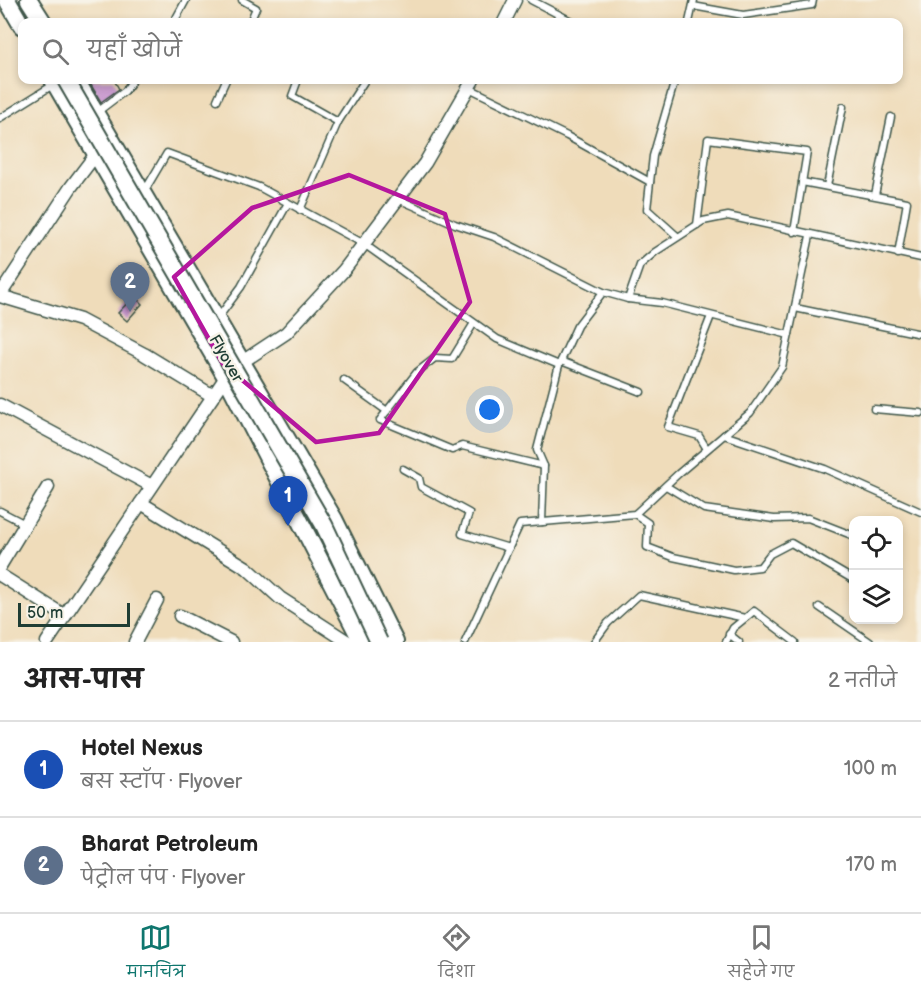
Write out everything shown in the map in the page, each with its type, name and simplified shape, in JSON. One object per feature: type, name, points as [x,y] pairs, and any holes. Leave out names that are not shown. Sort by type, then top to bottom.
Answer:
[{"type":"main road","points":[[7,0],[18,19]]},
{"type":"main road","points":[[18,0],[29,18]]},
{"type":"main road","points":[[29,0],[40,18]]},
{"type":"main road","points":[[60,84],[96,154],[226,377],[362,642]]},
{"type":"main road","name":"Flyover","points":[[60,84],[324,525],[379,642]]},
{"type":"main road","points":[[78,84],[334,519],[395,642]]},
{"type":"street","points":[[506,18],[515,0]]},
{"type":"street","points":[[48,642],[226,377],[242,362],[286,333],[344,270],[426,163],[471,84]]},
{"type":"street","points":[[113,142],[96,154],[71,187],[0,295],[80,320],[144,354],[213,396]]},
{"type":"street","points":[[0,405],[152,486]]},
{"type":"street","points":[[0,566],[48,487]]},
{"type":"street","points":[[141,503],[247,568],[280,597],[348,642]]},
{"type":"street","points":[[0,575],[65,616]]},
{"type":"street","points":[[135,642],[157,600]]},
{"type":"street","points":[[180,616],[231,642]]},
{"type":"lane","points":[[176,18],[186,0]]},
{"type":"lane","points":[[242,0],[256,8],[252,18]]},
{"type":"lane","points":[[531,0],[565,18]]},
{"type":"lane","points":[[690,18],[693,3],[742,15],[813,5],[813,0]]},
{"type":"lane","points":[[0,118],[53,84]]},
{"type":"lane","points":[[96,113],[129,84]]},
{"type":"lane","points":[[217,100],[224,84]]},
{"type":"lane","points":[[296,84],[292,96],[338,123]]},
{"type":"lane","points":[[300,210],[338,123],[362,84]]},
{"type":"lane","points":[[471,84],[650,182]]},
{"type":"lane","points":[[674,84],[653,156],[647,209],[677,236]]},
{"type":"lane","points":[[827,186],[843,107]]},
{"type":"lane","points":[[875,195],[891,117]]},
{"type":"lane","points":[[697,225],[708,139],[807,152],[794,232]]},
{"type":"lane","points":[[143,193],[167,153],[259,187],[364,244],[497,339],[641,392]]},
{"type":"lane","points":[[802,182],[907,202],[898,254]]},
{"type":"lane","points":[[398,199],[455,224],[494,237],[603,292],[628,299],[662,303],[789,335]]},
{"type":"lane","points":[[217,319],[241,287],[288,203]]},
{"type":"lane","points":[[628,299],[640,266],[655,252],[703,221],[729,216],[810,236],[921,258]]},
{"type":"lane","points":[[465,642],[520,524],[635,514],[750,413],[782,367],[810,236]]},
{"type":"lane","points":[[542,522],[544,466],[537,450],[560,363],[577,326],[603,292]]},
{"type":"lane","points":[[795,308],[921,334]]},
{"type":"lane","points":[[707,449],[699,436],[668,427],[711,316]]},
{"type":"lane","points":[[474,323],[452,359],[435,358],[417,372],[380,420],[452,450],[462,446],[544,466]]},
{"type":"lane","points":[[344,380],[387,411]]},
{"type":"lane","points":[[874,409],[921,413]]},
{"type":"lane","points":[[724,435],[825,469],[921,512]]},
{"type":"lane","points":[[403,469],[419,478],[421,487],[469,513],[462,534],[509,548]]},
{"type":"lane","points":[[666,486],[704,509],[774,519],[808,518],[849,534]]},
{"type":"lane","points":[[0,511],[25,524]]},
{"type":"lane","points":[[635,514],[648,523],[647,547],[673,557],[734,570],[752,568],[760,567],[770,554],[791,543],[849,577]]},
{"type":"lane","points":[[594,642],[608,623],[639,595],[745,618]]},
{"type":"lane","points":[[819,607],[870,642]]},
{"type":"lane","points":[[726,642],[733,627],[754,611],[795,642]]},
{"type":"lane","points":[[729,634],[739,642]]},
{"type":"highlighted area","points":[[349,175],[445,214],[470,302],[379,433],[316,442],[223,364],[174,277],[252,208]]},
{"type":"building","points":[[90,84],[116,84],[119,89],[101,102]]},
{"type":"building","points":[[134,296],[142,304],[127,321],[118,313]]},
{"type":"place","name":"Bharat Petroleum","points":[[130,312]]},
{"type":"place","name":"Hotel Nexus","points":[[288,526]]}]
